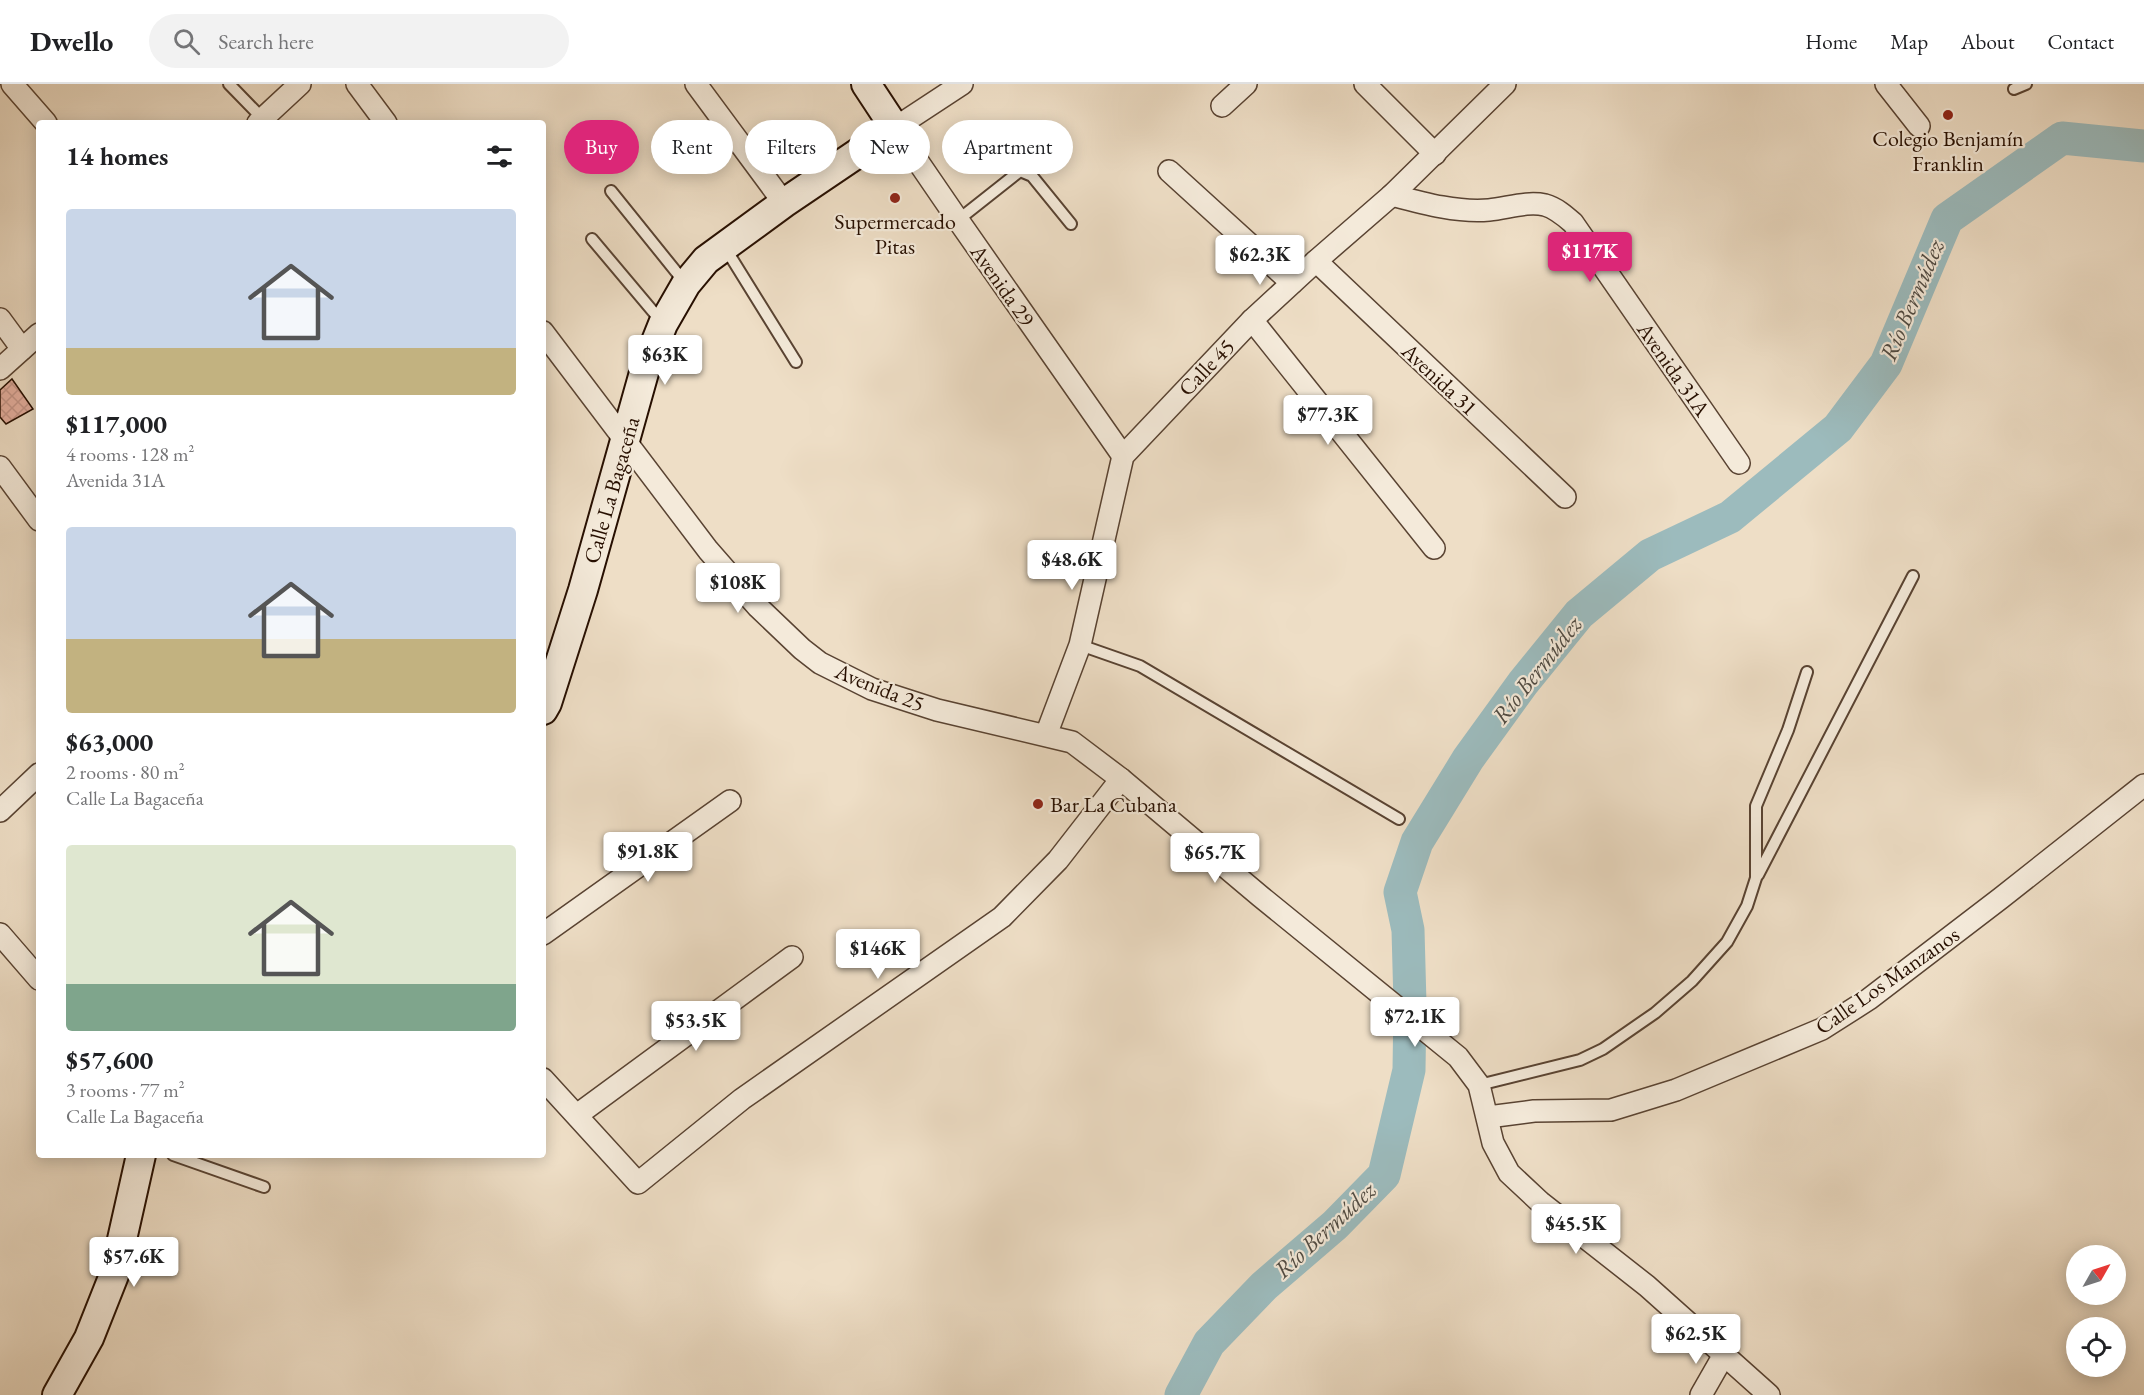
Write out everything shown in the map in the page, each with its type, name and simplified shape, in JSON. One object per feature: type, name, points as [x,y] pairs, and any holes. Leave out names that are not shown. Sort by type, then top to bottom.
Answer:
[{"type":"street","points":[[12,84],[43,120]]},
{"type":"street","points":[[261,120],[300,84]]},
{"type":"street","points":[[357,84],[384,120]]},
{"type":"street","points":[[696,84],[784,203]]},
{"type":"street","name":"Avenida 29","points":[[866,84],[890,120]]},
{"type":"street","points":[[907,120],[962,84]]},
{"type":"street","points":[[1222,106],[1246,84]]},
{"type":"street","points":[[1365,84],[1436,154]]},
{"type":"street","name":"Calle 45","points":[[1123,456],[1252,320],[1436,154],[1505,84]]},
{"type":"street","points":[[1886,84],[1919,126]]},
{"type":"street","name":"Calle La Bagaceña","points":[[546,701],[578,608],[645,369],[663,324],[686,284],[706,260],[849,159]]},
{"type":"street","points":[[1169,171],[1292,283]]},
{"type":"street","name":"Avenida 29","points":[[926,174],[1123,456]]},
{"type":"street","name":"Avenida 31A","points":[[1392,195],[1434,206],[1488,210],[1521,205],[1545,205],[1560,212],[1573,223],[1739,463]]},
{"type":"street","name":"Avenida 31","points":[[1316,261],[1565,497]]},
{"type":"street","points":[[0,319],[22,350]]},
{"type":"street","points":[[1252,320],[1434,548]]},
{"type":"street","name":"Avenida 25","points":[[546,336],[708,550],[758,607],[820,663],[872,689],[937,710],[1072,742],[1121,779],[1458,1057],[1479,1085]]},
{"type":"street","points":[[0,369],[36,337]]},
{"type":"street","points":[[1046,735],[1080,645],[1123,456]]},
{"type":"street","points":[[0,467],[36,516]]},
{"type":"street","points":[[0,811],[36,777]]},
{"type":"street","points":[[546,1082],[638,1183],[742,1099],[1002,917],[1058,860],[1121,779]]},
{"type":"street","name":"Calle Los Manzanos","points":[[1488,1117],[1534,1111],[1611,1110],[1676,1090],[1822,1029],[1869,999],[2144,785]]},
{"type":"street","points":[[546,932],[730,801]]},
{"type":"street","points":[[0,934],[36,976]]},
{"type":"street","points":[[577,1115],[792,957]]},
{"type":"street","points":[[1479,1085],[1493,1143],[1509,1173],[1540,1202],[1647,1286],[1725,1353],[1769,1395]]},
{"type":"street","points":[[57,1395],[89,1338],[114,1275],[140,1158]]},
{"type":"street","points":[[1701,1395],[1725,1353]]},
{"type":"lane","points":[[229,84],[259,120]]},
{"type":"lane","points":[[2014,89],[2026,84]]},
{"type":"lane","points":[[958,220],[1020,171],[1032,176],[1071,224]]},
{"type":"lane","points":[[611,191],[686,284]]},
{"type":"lane","points":[[592,239],[663,324]]},
{"type":"lane","points":[[724,246],[796,362]]},
{"type":"lane","points":[[1479,1085],[1580,1060],[1603,1049],[1655,1013],[1692,981],[1727,942],[1747,906],[1756,878],[1913,576]]},
{"type":"lane","points":[[1080,645],[1140,666],[1399,819]]},
{"type":"lane","points":[[1756,878],[1755,806],[1788,730],[1807,672]]},
{"type":"lane","points":[[182,1158],[264,1187]]},
{"type":"building","points":[[12,379],[33,409],[6,424],[0,417],[0,390]]},
{"type":"waterway","name":"Río Bermúdez","points":[[1181,1395],[1209,1343],[1264,1286],[1335,1225],[1384,1175],[1409,1070],[1408,930],[1400,892],[1417,842],[1468,759],[1523,683],[1579,614],[1650,555],[1730,517],[1838,428],[1886,364],[1947,219],[2062,138],[2144,146]]},
{"type":"place","name":"Colegio Benjamín Franklin","points":[[1948,115]]},
{"type":"place","name":"Supermercado Pitas","points":[[895,198]]},
{"type":"place","name":"Bar La Cubana","points":[[1038,804]]}]
